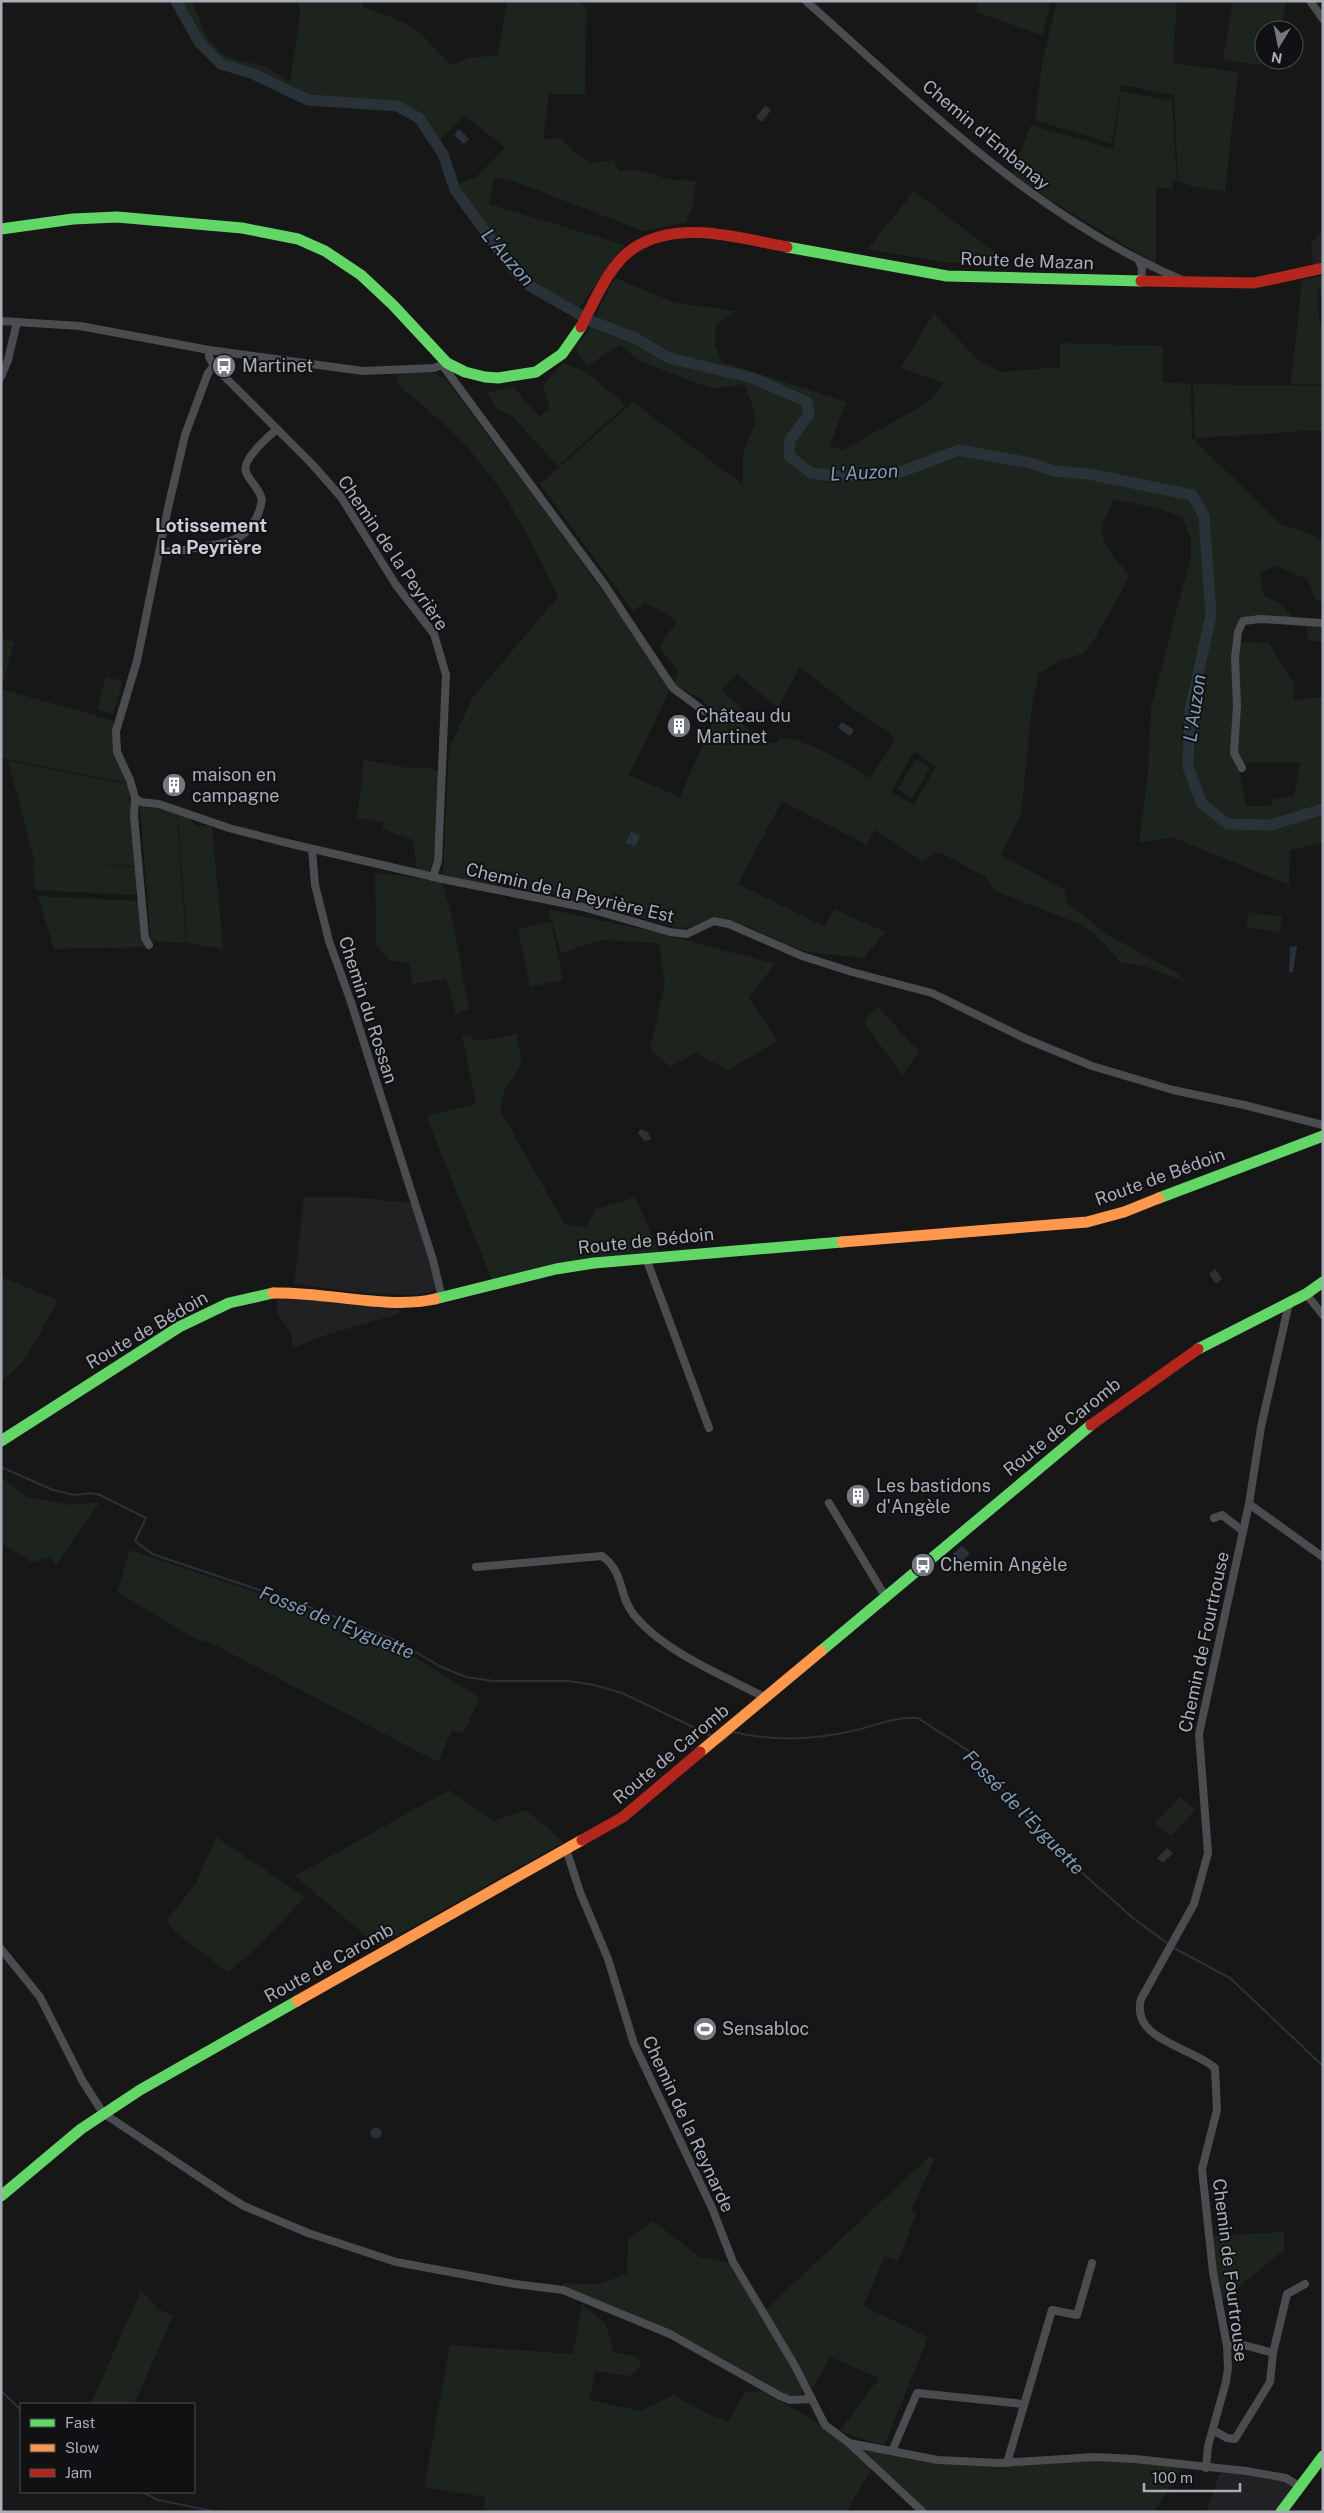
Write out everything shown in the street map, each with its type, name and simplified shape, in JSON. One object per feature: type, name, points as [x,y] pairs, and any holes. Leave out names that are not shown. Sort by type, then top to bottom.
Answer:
[{"type":"main road","name":"Route de Mazan","points":[[1,229],[72,220],[117,217],[203,224],[282,234],[325,251],[370,282],[446,361],[469,373],[484,377],[517,376],[550,364],[564,352],[575,338],[613,266],[629,250],[647,239],[681,231],[709,233],[947,276],[1144,282],[1254,283],[1323,268]]},
{"type":"main road","name":"Route de Mazan","points":[[446,361],[505,371],[548,359],[575,338]]},
{"type":"main road","name":"Route de Bédoin","points":[[1,1441],[179,1327],[229,1303],[271,1293],[292,1292],[410,1302],[442,1298],[556,1269],[646,1258],[1055,1226],[1099,1220],[1323,1136]]},
{"type":"main road","name":"Route de Caromb","points":[[1,2196],[103,2113],[140,2090],[624,1817],[1122,1400],[1200,1348],[1306,1294],[1323,1282]]},
{"type":"main road","points":[[1281,2512],[1323,2456]]},
{"type":"street","name":"Chemin d'Embanay","points":[[806,1],[1006,176],[1090,233],[1190,283]]},
{"type":"street","points":[[1310,1],[1323,19]]},
{"type":"street","points":[[1136,257],[1142,265],[1144,282],[1150,278],[1150,263]]},
{"type":"street","points":[[1,321],[80,326],[209,350],[363,371],[434,368],[446,361],[604,584],[673,688],[704,711]]},
{"type":"street","points":[[1,377],[8,360],[17,322]]},
{"type":"street","name":"Chemin de la Peyrière","points":[[209,350],[209,357],[214,366],[341,497],[396,585],[434,634],[446,676],[438,861],[433,877]]},
{"type":"street","points":[[149,945],[145,938],[134,816],[135,798],[130,780],[117,752],[115,740],[119,717],[137,661],[185,434],[208,373],[214,366]]},
{"type":"street","points":[[160,551],[232,542],[247,530],[261,506],[262,500],[245,471],[246,465],[251,455],[277,429]]},
{"type":"street","points":[[1242,768],[1234,753],[1237,705],[1235,658],[1238,632],[1243,620],[1261,618],[1323,623]]},
{"type":"street","points":[[135,798],[141,802],[187,812],[229,828],[433,877]]},
{"type":"street","name":"Chemin du Rossan","points":[[312,849],[315,885],[329,941],[351,1002],[430,1250],[442,1298]]},
{"type":"street","name":"Chemin de la Peyrière Est","points":[[433,877],[584,907],[670,932],[687,934],[714,921],[729,924],[802,956],[852,972],[932,993],[1024,1038],[1092,1066],[1172,1090],[1244,1105],[1323,1125]]},
{"type":"street","points":[[646,1258],[709,1428]]},
{"type":"street","points":[[1306,1294],[1323,1315]]},
{"type":"street","name":"Chemin de Fourtrouse","points":[[1206,2468],[1206,2456],[1228,2377],[1227,2346],[1212,2272],[1202,2169],[1217,2110],[1215,2068],[1205,2059],[1154,2035],[1144,2023],[1139,2007],[1194,1904],[1208,1853],[1199,1734],[1249,1504],[1261,1427],[1289,1303]]},
{"type":"street","points":[[829,1503],[886,1596]]},
{"type":"street","points":[[1249,1504],[1323,1556]]},
{"type":"street","points":[[1214,1518],[1222,1515],[1243,1531]]},
{"type":"street","points":[[476,1567],[602,1556],[617,1570],[633,1614],[651,1632],[694,1660],[766,1698]]},
{"type":"street","name":"Chemin de la Reynarde","points":[[566,1849],[580,1892],[608,1959],[634,2044],[706,2194],[733,2262],[825,2425],[849,2443],[923,2512]]},
{"type":"street","points":[[1,1949],[40,1997],[82,2080],[103,2113],[244,2206],[338,2244],[406,2264],[506,2283],[563,2290],[670,2334],[780,2396],[790,2400],[812,2399]]},
{"type":"street","points":[[1007,2463],[1052,2310],[1076,2315],[1092,2263]]},
{"type":"street","points":[[1213,2430],[1235,2439],[1270,2382],[1273,2353],[1287,2294],[1305,2284]]},
{"type":"street","points":[[1227,2346],[1240,2344],[1273,2353]]},
{"type":"street","points":[[892,2451],[917,2393],[1024,2404]]},
{"type":"street","points":[[849,2443],[938,2460],[1007,2463],[1095,2457],[1232,2469],[1282,2477],[1299,2486]]},
{"type":"shaded area","points":[[180,1],[192,1],[207,37],[222,54],[241,61],[265,66],[290,82],[300,14],[298,1],[363,1],[363,7],[399,21],[419,32],[452,65],[472,57],[498,56],[507,1],[579,1],[586,8],[585,94],[549,94],[543,140],[560,137],[577,154],[593,163],[614,160],[619,171],[639,170],[671,180],[696,181],[693,206],[686,222],[643,231],[511,180],[494,177],[489,204],[624,245],[579,308],[533,283],[506,254],[457,189],[456,184],[476,177],[505,148],[464,115],[440,140],[421,114],[398,104],[308,97],[252,71],[222,60],[202,41]]},
{"type":"shaded area","points":[[979,1],[1051,1],[1042,35],[976,12]]},
{"type":"shaded area","points":[[1057,1],[1177,1],[1173,63],[1238,72],[1225,192],[1194,187],[1178,181],[1174,95],[1121,85],[1112,144],[1035,120],[1042,63]]},
{"type":"shaded area","points":[[1233,1],[1286,1],[1282,20],[1254,20],[1254,64],[1223,60]]},
{"type":"shaded area","points":[[1121,91],[1172,101],[1177,181],[1173,182],[1173,189],[1156,188],[1156,264],[1013,177],[1015,165],[1031,125],[1113,149]]},
{"type":"shaded area","points":[[765,106],[771,110],[762,122],[756,117]]},
{"type":"shaded area","points":[[459,129],[469,139],[464,144],[454,135]]},
{"type":"shaded area","points":[[914,191],[1009,264],[1005,266],[941,262],[868,249]]},
{"type":"shaded area","points":[[1323,232],[1323,263],[1313,265],[1311,243]]},
{"type":"shaded area","points":[[1323,276],[1323,290],[1318,290],[1319,322],[1323,330],[1323,385],[1291,384],[1302,280]]},
{"type":"shaded area","points":[[615,278],[676,303],[737,311],[716,324],[715,345],[722,362],[846,402],[830,446],[843,450],[927,403],[944,383],[901,368],[934,313],[976,358],[1000,372],[1060,367],[1060,343],[1163,346],[1162,382],[1191,384],[1192,438],[1281,524],[1314,535],[1323,542],[1323,602],[1314,598],[1308,579],[1274,566],[1260,573],[1264,596],[1283,605],[1293,619],[1262,616],[1242,618],[1236,628],[1232,658],[1234,705],[1231,753],[1239,768],[1246,806],[1271,806],[1274,799],[1294,796],[1300,762],[1241,763],[1235,753],[1239,705],[1238,642],[1269,643],[1294,684],[1293,700],[1323,697],[1323,842],[1290,850],[1289,885],[1172,837],[1139,843],[1148,773],[1151,708],[1191,556],[1191,539],[1183,518],[1158,508],[1114,500],[1103,524],[1102,533],[1108,549],[1130,576],[1094,640],[1084,653],[1062,660],[1039,673],[1032,705],[1021,815],[1001,855],[1065,890],[1066,902],[1108,935],[1177,973],[1184,981],[1144,966],[1121,963],[1100,939],[1080,924],[995,891],[984,876],[939,852],[922,861],[875,830],[867,845],[782,801],[738,884],[825,927],[834,909],[885,932],[864,958],[807,952],[734,921],[715,916],[690,927],[678,928],[553,894],[452,878],[443,873],[449,748],[473,697],[558,597],[523,527],[492,478],[471,451],[451,431],[397,384],[398,372],[429,371],[445,379],[530,491],[624,620],[666,682],[669,692],[629,775],[680,797],[714,719],[740,722],[765,743],[776,743],[780,738],[802,742],[826,753],[870,778],[895,741],[888,732],[856,711],[800,667],[778,708],[737,674],[721,690],[743,710],[740,718],[712,712],[702,699],[674,685],[678,671],[659,647],[677,621],[645,602],[633,611],[540,484],[633,402],[743,485],[743,454],[755,423],[754,410],[744,384],[713,389],[642,362],[619,345],[586,367],[575,347],[587,333]],"holes":[[[914,752],[936,766],[914,805],[891,792]]]},
{"type":"shaded area","points":[[563,363],[583,370],[626,405],[558,466],[510,414],[498,410],[487,393],[514,386],[523,399],[540,416],[550,409],[543,385]]},
{"type":"shaded area","points":[[1193,384],[1323,386],[1323,430],[1195,438]]},
{"type":"shaded area","points":[[1306,623],[1323,625],[1323,642],[1309,640]]},
{"type":"shaded area","points":[[1,638],[14,642],[4,680],[1,680]]},
{"type":"shaded area","points":[[106,677],[123,681],[113,714],[97,709]]},
{"type":"shaded area","points":[[1,689],[115,721],[113,739],[115,753],[128,783],[1,758]]},
{"type":"shaded area","points":[[842,722],[854,730],[850,736],[838,728]]},
{"type":"shaded area","points":[[364,760],[408,768],[430,768],[439,772],[433,863],[429,872],[417,870],[413,840],[382,829],[384,823],[357,818]]},
{"type":"shaded area","points":[[916,760],[930,768],[912,798],[898,789]]},
{"type":"shaded area","points":[[8,761],[128,784],[136,866],[71,864],[136,867],[137,892],[134,895],[35,890],[32,862],[35,862]]},
{"type":"shaded area","points":[[146,805],[177,812],[186,943],[151,941],[140,807]]},
{"type":"shaded area","points":[[178,814],[189,817],[196,826],[212,826],[223,949],[187,943]]},
{"type":"shaded area","points":[[631,831],[640,836],[635,847],[626,843]]},
{"type":"shaded area","points":[[375,872],[442,882],[454,929],[469,1009],[456,1014],[446,979],[413,984],[409,963],[391,961],[376,945]]},
{"type":"shaded area","points":[[38,896],[139,901],[145,947],[54,949]]},
{"type":"shaded area","points":[[548,909],[664,934],[775,964],[749,997],[777,1041],[728,1070],[695,1053],[670,1067],[650,1048],[665,984],[659,943],[601,940],[561,953]]},
{"type":"shaded area","points":[[1248,912],[1282,917],[1279,932],[1246,927]]},
{"type":"shaded area","points":[[551,922],[563,980],[530,987],[518,929]]},
{"type":"shaded area","points":[[1297,946],[1293,972],[1289,973],[1290,947]]},
{"type":"shaded area","points":[[878,1007],[919,1052],[902,1075],[865,1024],[865,1019]]},
{"type":"shaded area","points":[[517,1034],[522,1064],[504,1091],[500,1110],[564,1223],[586,1228],[595,1210],[635,1197],[659,1252],[595,1257],[492,1280],[426,1116],[476,1104],[462,1036],[468,1036],[477,1041]]},
{"type":"shaded area","points":[[641,1129],[648,1132],[651,1140],[644,1141],[638,1133]]},
{"type":"shaded area","points":[[304,1197],[350,1197],[412,1203],[434,1279],[434,1291],[416,1295],[366,1293],[294,1284]]},
{"type":"shaded area","points":[[1215,1269],[1222,1279],[1216,1284],[1209,1274]]},
{"type":"shaded area","points":[[1,1277],[58,1300],[26,1358],[1,1383]]},
{"type":"shaded area","points":[[277,1297],[314,1298],[399,1309],[399,1314],[329,1334],[292,1348],[292,1334],[277,1313]]},
{"type":"shaded area","points":[[1,1477],[27,1497],[70,1505],[100,1502],[56,1565],[50,1558],[31,1562],[1,1542]]},
{"type":"shaded area","points":[[962,1546],[970,1554],[961,1562],[953,1554]]},
{"type":"shaded area","points":[[130,1550],[288,1603],[399,1647],[480,1698],[463,1734],[452,1730],[438,1762],[211,1643],[195,1639],[117,1592]]},
{"type":"shaded area","points":[[449,1790],[494,1821],[526,1810],[564,1842],[378,1946],[295,1876]]},
{"type":"shaded area","points":[[1180,1797],[1195,1810],[1171,1836],[1155,1823]]},
{"type":"shaded area","points":[[216,1837],[305,1897],[258,1947],[228,1972],[175,1932],[166,1921],[196,1883]]},
{"type":"shaded area","points":[[1167,1848],[1173,1853],[1163,1863],[1157,1858]]},
{"type":"shaded area","points":[[376,2127],[382,2133],[376,2139],[370,2133]]},
{"type":"shaded area","points":[[929,2157],[935,2158],[911,2210],[916,2214],[898,2261],[885,2256],[863,2306],[928,2337],[884,2446],[840,2431],[879,2378],[830,2357],[812,2389],[765,2310]]},
{"type":"shaded area","points":[[653,2221],[700,2257],[729,2263],[804,2387],[800,2395],[783,2394],[684,2337],[563,2286],[564,2283],[599,2284],[627,2274],[628,2240]]},
{"type":"shaded area","points":[[1284,2232],[1284,2250],[1220,2302],[1213,2236]]},
{"type":"shaded area","points":[[141,2290],[158,2309],[173,2316],[134,2403],[91,2403]]},
{"type":"shaded area","points":[[582,2304],[606,2324],[613,2352],[638,2357],[641,2367],[630,2376],[595,2371],[590,2400],[640,2411],[673,2395],[713,2416],[728,2421],[746,2392],[761,2391],[821,2424],[872,2468],[846,2512],[483,2512],[485,2497],[424,2487],[450,2345],[573,2354]]},
{"type":"shaded area","points":[[859,2447],[929,2461],[1094,2458],[1182,2468],[1154,2512],[929,2512]]},
{"type":"shaded area","points":[[1227,2472],[1284,2481],[1294,2487],[1276,2512],[1206,2512],[1219,2475]]},
{"type":"waterway","name":"L'Auzon","points":[[176,1],[199,42],[221,64],[251,73],[308,100],[397,106],[419,118],[443,154],[455,190],[512,268],[530,286],[591,321],[635,338],[669,358],[753,378],[807,402],[809,414],[790,440],[789,456],[811,473],[834,476],[898,473],[959,450],[1030,463],[1054,471],[1089,474],[1192,495],[1204,516],[1211,615],[1190,711],[1188,767],[1202,804],[1228,824],[1271,825],[1323,809]]},
{"type":"waterway","name":"Fossé de l'Eyguette","points":[[1,1467],[53,1490],[75,1495],[91,1493],[100,1495],[146,1518],[135,1541],[152,1554],[304,1605],[395,1640],[441,1667],[466,1677],[493,1681],[569,1681],[594,1685],[622,1693],[712,1736]]},
{"type":"waterway","name":"Fossé de l'Eyguette","points":[[720,1741],[733,1732],[780,1738],[827,1736],[895,1720],[918,1718],[970,1752],[1003,1791],[1071,1863],[1133,1918],[1167,1943]]},
{"type":"waterway","name":"Fossé de l'Eyguette","points":[[1172,1947],[1230,1978],[1323,2066]]},
{"type":"waterway","points":[[1,2391],[20,2409]]},
{"type":"waterway","points":[[144,2493],[158,2500],[217,2512]]},
{"type":"traffic: fast","points":[[1,229],[73,219],[117,217],[242,228],[298,239],[325,251],[361,275],[393,305],[447,363],[465,372],[485,377],[498,378],[536,372],[562,354],[581,327]]},
{"type":"traffic: fast","points":[[787,247],[947,276],[1141,281]]},
{"type":"traffic: fast","points":[[1159,1198],[1323,1136]]},
{"type":"traffic: fast","points":[[435,1299],[556,1269],[594,1263],[842,1242]]},
{"type":"traffic: fast","points":[[1198,1349],[1306,1294],[1323,1282]]},
{"type":"traffic: fast","points":[[1,1441],[179,1327],[229,1303],[273,1293]]},
{"type":"traffic: fast","points":[[821,1651],[1091,1425]]},
{"type":"traffic: fast","points":[[1,2196],[81,2129],[140,2090],[297,2001]]},
{"type":"traffic: fast","points":[[1281,2512],[1323,2456]]},
{"type":"traffic: slow","points":[[842,1242],[1087,1222],[1124,1212],[1159,1198]]},
{"type":"traffic: slow","points":[[273,1293],[397,1302],[435,1299]]},
{"type":"traffic: slow","points":[[700,1752],[821,1651]]},
{"type":"traffic: slow","points":[[297,2001],[582,1840]]},
{"type":"traffic: jam","points":[[581,327],[603,284],[617,263],[634,248],[652,239],[670,234],[709,233],[787,247]]},
{"type":"traffic: jam","points":[[1141,281],[1254,283],[1323,268]]},
{"type":"traffic: jam","points":[[1091,1425],[1198,1349]]},
{"type":"traffic: jam","points":[[582,1840],[623,1817],[700,1752]]},
{"type":"place","name":"Martinet","points":[[224,366]]},
{"type":"place","name":"Château du Martinet","points":[[679,726]]},
{"type":"place","name":"maison en campagne","points":[[174,785]]},
{"type":"place","name":"Les bastidons d'Angèle","points":[[858,1496]]},
{"type":"place","name":"Chemin Angèle","points":[[923,1565]]},
{"type":"place","name":"Sensabloc","points":[[705,2029]]},
{"type":"district","name":"Lotissement La Peyrière","points":[[211,536]]}]
